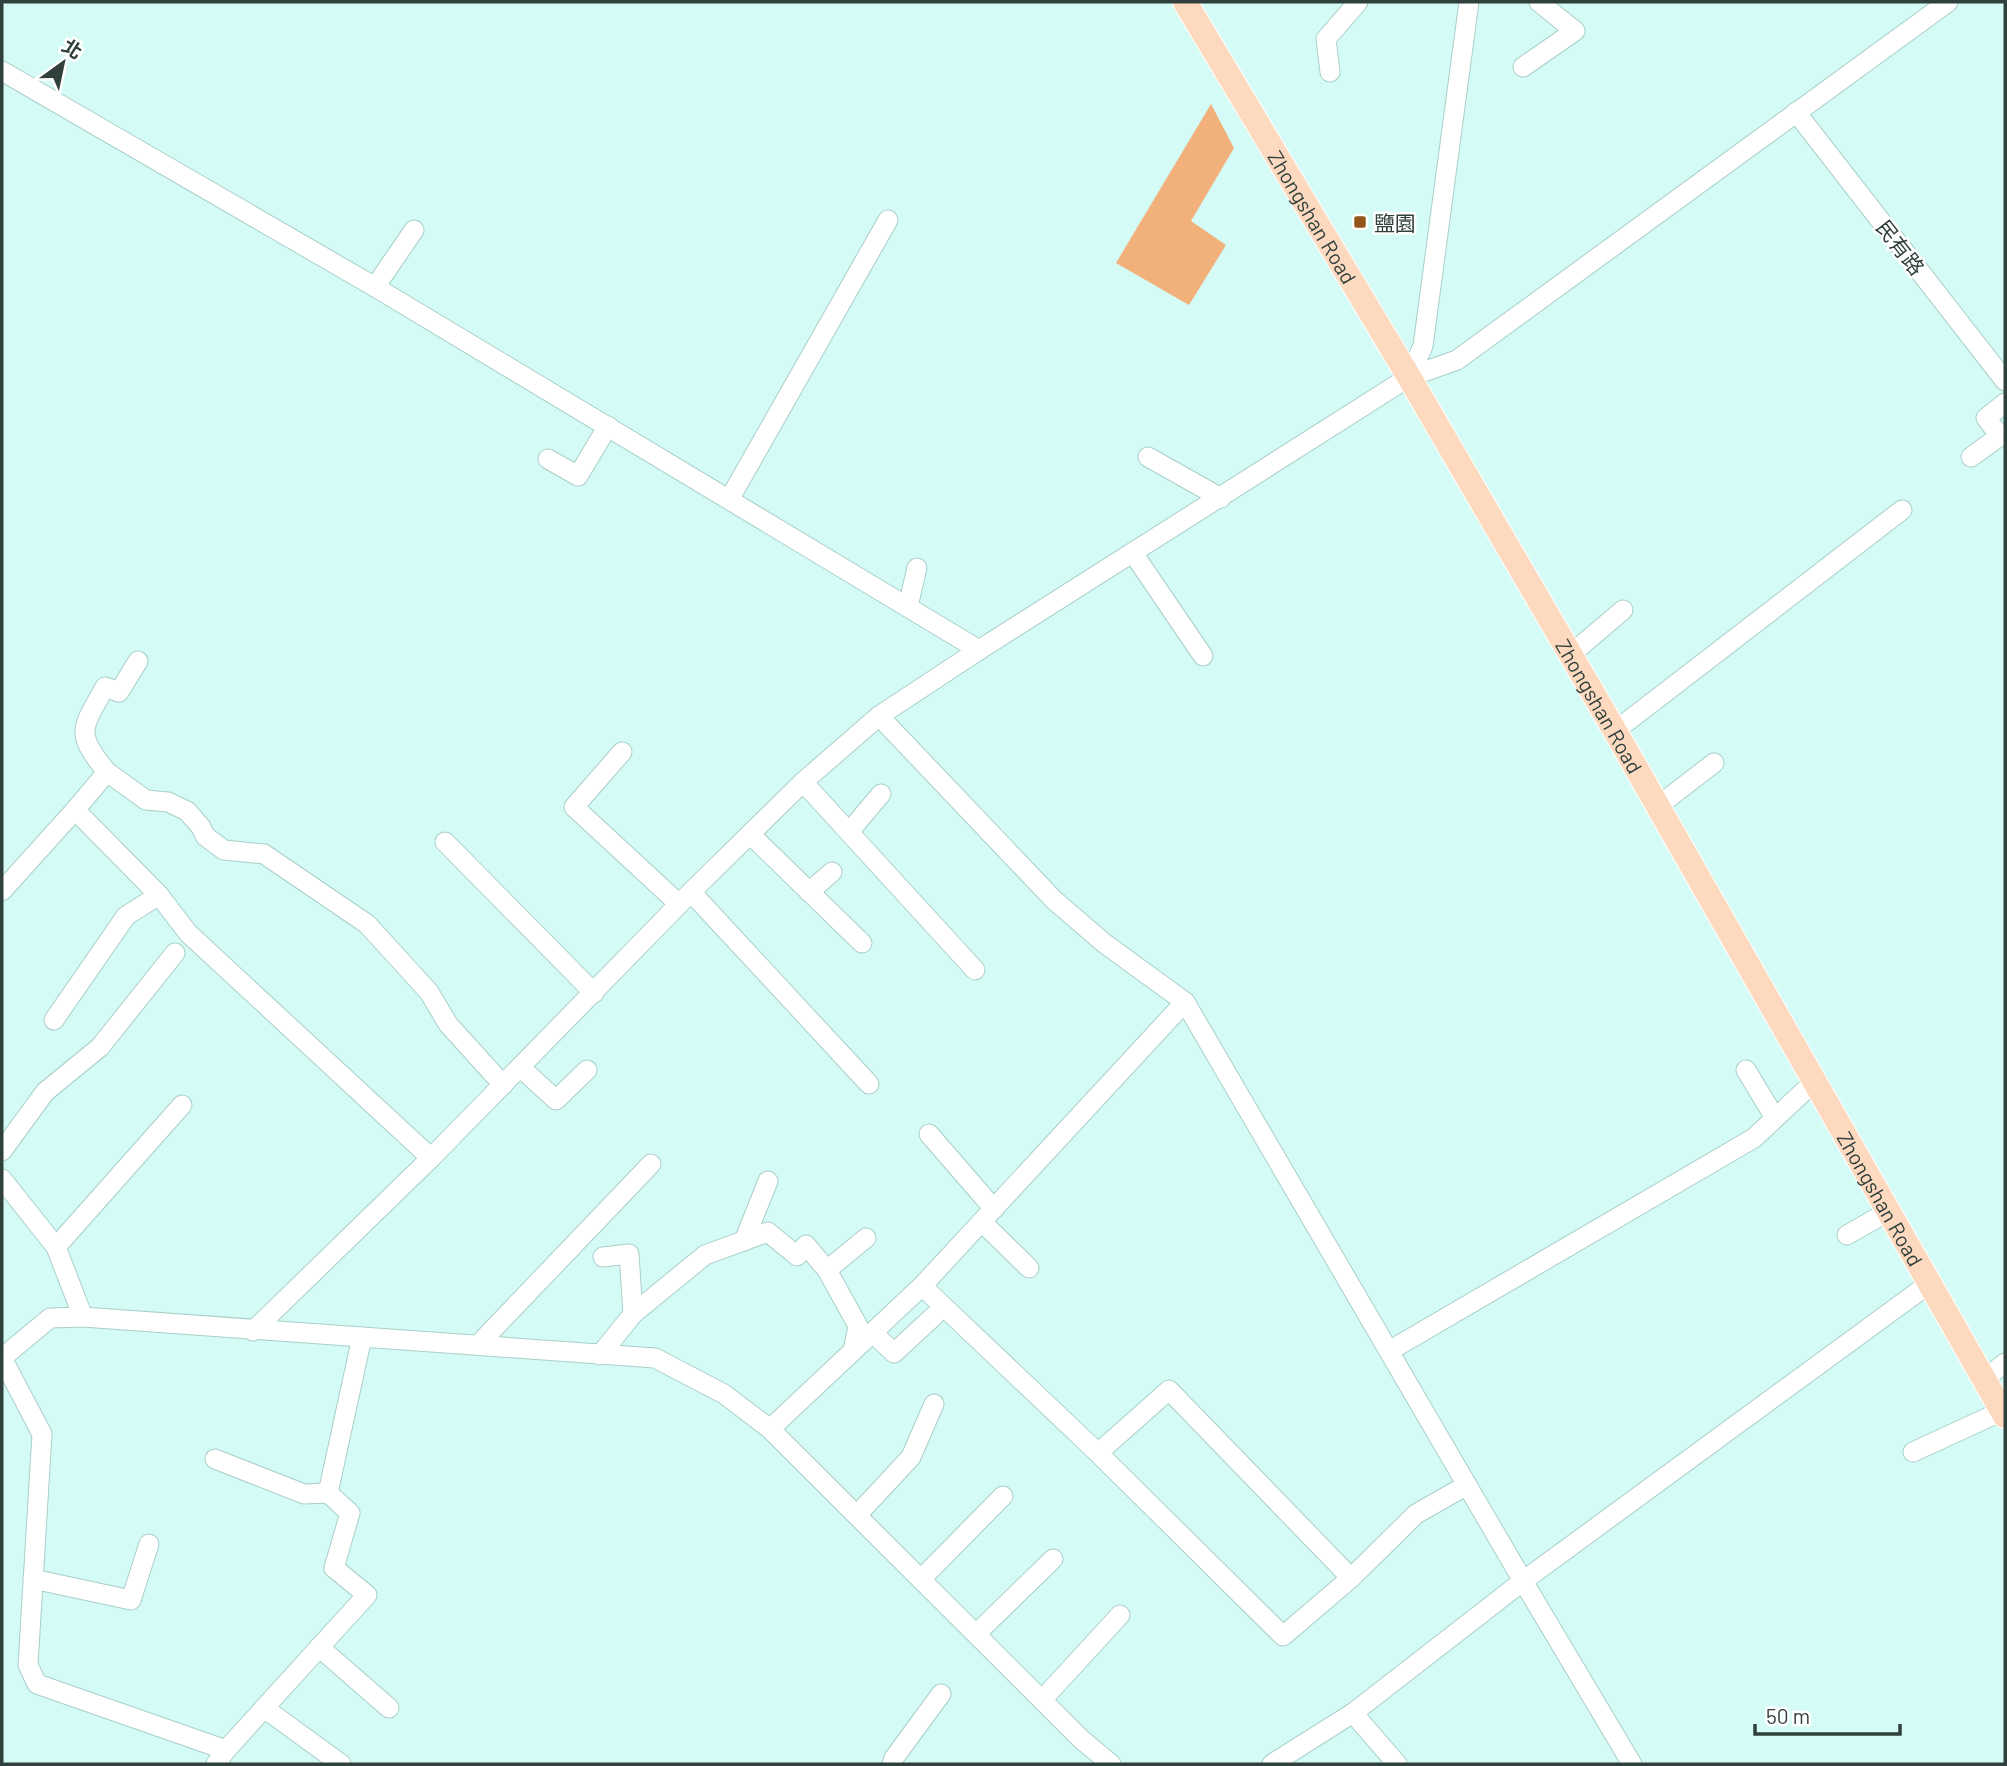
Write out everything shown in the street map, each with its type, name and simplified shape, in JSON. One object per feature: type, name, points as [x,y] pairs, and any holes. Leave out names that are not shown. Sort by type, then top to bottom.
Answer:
[{"type":"main road","name":"Zhongshan Road","points":[[1185,2],[1409,377],[1615,731],[2004,1413]]},
{"type":"street","points":[[1330,72],[1326,39],[1358,2]]},
{"type":"street","points":[[1409,377],[1423,346],[1469,2]]},
{"type":"street","points":[[1523,67],[1576,32],[1539,2]]},
{"type":"street","points":[[253,1331],[431,1158],[750,834],[803,782],[879,716],[1409,377],[1457,360],[1948,2]]},
{"type":"street","points":[[2,71],[375,287],[979,650]]},
{"type":"street","name":"民有路","points":[[1796,112],[2005,381]]},
{"type":"street","points":[[730,498],[888,220]]},
{"type":"street","points":[[375,287],[414,230]]},
{"type":"street","points":[[1971,457],[2000,436],[1986,418],[2005,403]]},
{"type":"street","points":[[548,459],[578,476],[608,426]]},
{"type":"street","points":[[1148,457],[1221,498]]},
{"type":"street","points":[[1615,731],[1902,510]]},
{"type":"street","points":[[1133,553],[1203,656]]},
{"type":"street","points":[[908,607],[917,568]]},
{"type":"street","points":[[1570,655],[1623,610]]},
{"type":"street","points":[[138,661],[119,692],[105,687],[85,723],[86,747],[107,772],[146,800],[168,802],[187,811],[205,836],[224,850],[264,854],[367,924],[429,992],[447,1024],[503,1084]]},
{"type":"street","points":[[879,716],[1055,900],[1104,943],[1185,1002],[1632,1764]]},
{"type":"street","points":[[622,752],[574,807],[685,898],[869,1084]]},
{"type":"street","points":[[1658,806],[1714,762]]},
{"type":"street","points":[[2,891],[107,772]]},
{"type":"street","points":[[803,782],[975,970]]},
{"type":"street","points":[[849,832],[881,794]]},
{"type":"street","points":[[75,810],[159,895],[188,933],[431,1158]]},
{"type":"street","points":[[750,834],[862,943]]},
{"type":"street","points":[[445,842],[594,993]]},
{"type":"street","points":[[809,892],[832,872]]},
{"type":"street","points":[[54,1020],[126,916],[159,895]]},
{"type":"street","points":[[2,1151],[45,1092],[100,1047],[175,953]]},
{"type":"street","points":[[770,1429],[922,1286],[1185,1002]]},
{"type":"street","points":[[520,1067],[556,1100],[587,1070]]},
{"type":"street","points":[[1746,1070],[1775,1118]]},
{"type":"street","points":[[1389,1351],[1754,1138],[1815,1081]]},
{"type":"street","points":[[55,1247],[182,1105]]},
{"type":"street","points":[[929,1134],[1029,1268]]},
{"type":"street","points":[[478,1345],[651,1164]]},
{"type":"street","points":[[2,1179],[55,1247],[83,1317]]},
{"type":"street","points":[[744,1241],[768,1181]]},
{"type":"street","points":[[1847,1235],[1889,1211]]},
{"type":"street","points":[[600,1355],[633,1314],[705,1255],[768,1232],[797,1256],[806,1245],[827,1270],[858,1326],[853,1351]]},
{"type":"street","points":[[827,1270],[866,1238]]},
{"type":"street","points":[[603,1256],[628,1254],[633,1314]]},
{"type":"street","points":[[1272,1764],[1353,1713],[1523,1581],[1930,1283]]},
{"type":"street","points":[[922,1286],[1098,1453],[1283,1636],[1351,1578],[1416,1514],[1467,1485]]},
{"type":"street","points":[[873,1333],[894,1353],[935,1315]]},
{"type":"street","points":[[215,1459],[304,1494],[328,1493],[350,1513],[334,1568],[367,1595],[221,1757],[37,1684],[28,1665],[42,1434],[2,1358],[50,1318],[83,1317],[655,1358],[724,1394],[770,1429],[1042,1700],[1111,1764]]},
{"type":"street","points":[[328,1493],[362,1337]]},
{"type":"street","points":[[1984,1379],[2005,1363]]},
{"type":"street","points":[[1098,1453],[1169,1390],[1351,1578]]},
{"type":"street","points":[[857,1515],[911,1457],[933,1404]]},
{"type":"street","points":[[1913,1452],[2004,1413]]},
{"type":"street","points":[[921,1579],[1003,1496]]},
{"type":"street","points":[[33,1579],[131,1600],[149,1544]]},
{"type":"street","points":[[976,1634],[1053,1559]]},
{"type":"street","points":[[1042,1700],[1120,1615]]},
{"type":"street","points":[[319,1647],[389,1708]]},
{"type":"street","points":[[892,1764],[941,1694]]},
{"type":"street","points":[[264,1708],[341,1764]]},
{"type":"street","points":[[1353,1713],[1397,1764]]},
{"type":"shaded area","points":[[1211,104],[1234,148],[1191,221],[1226,245],[1189,305],[1116,263]]},
{"type":"place","name":"鹽園","points":[[1360,222]]}]
